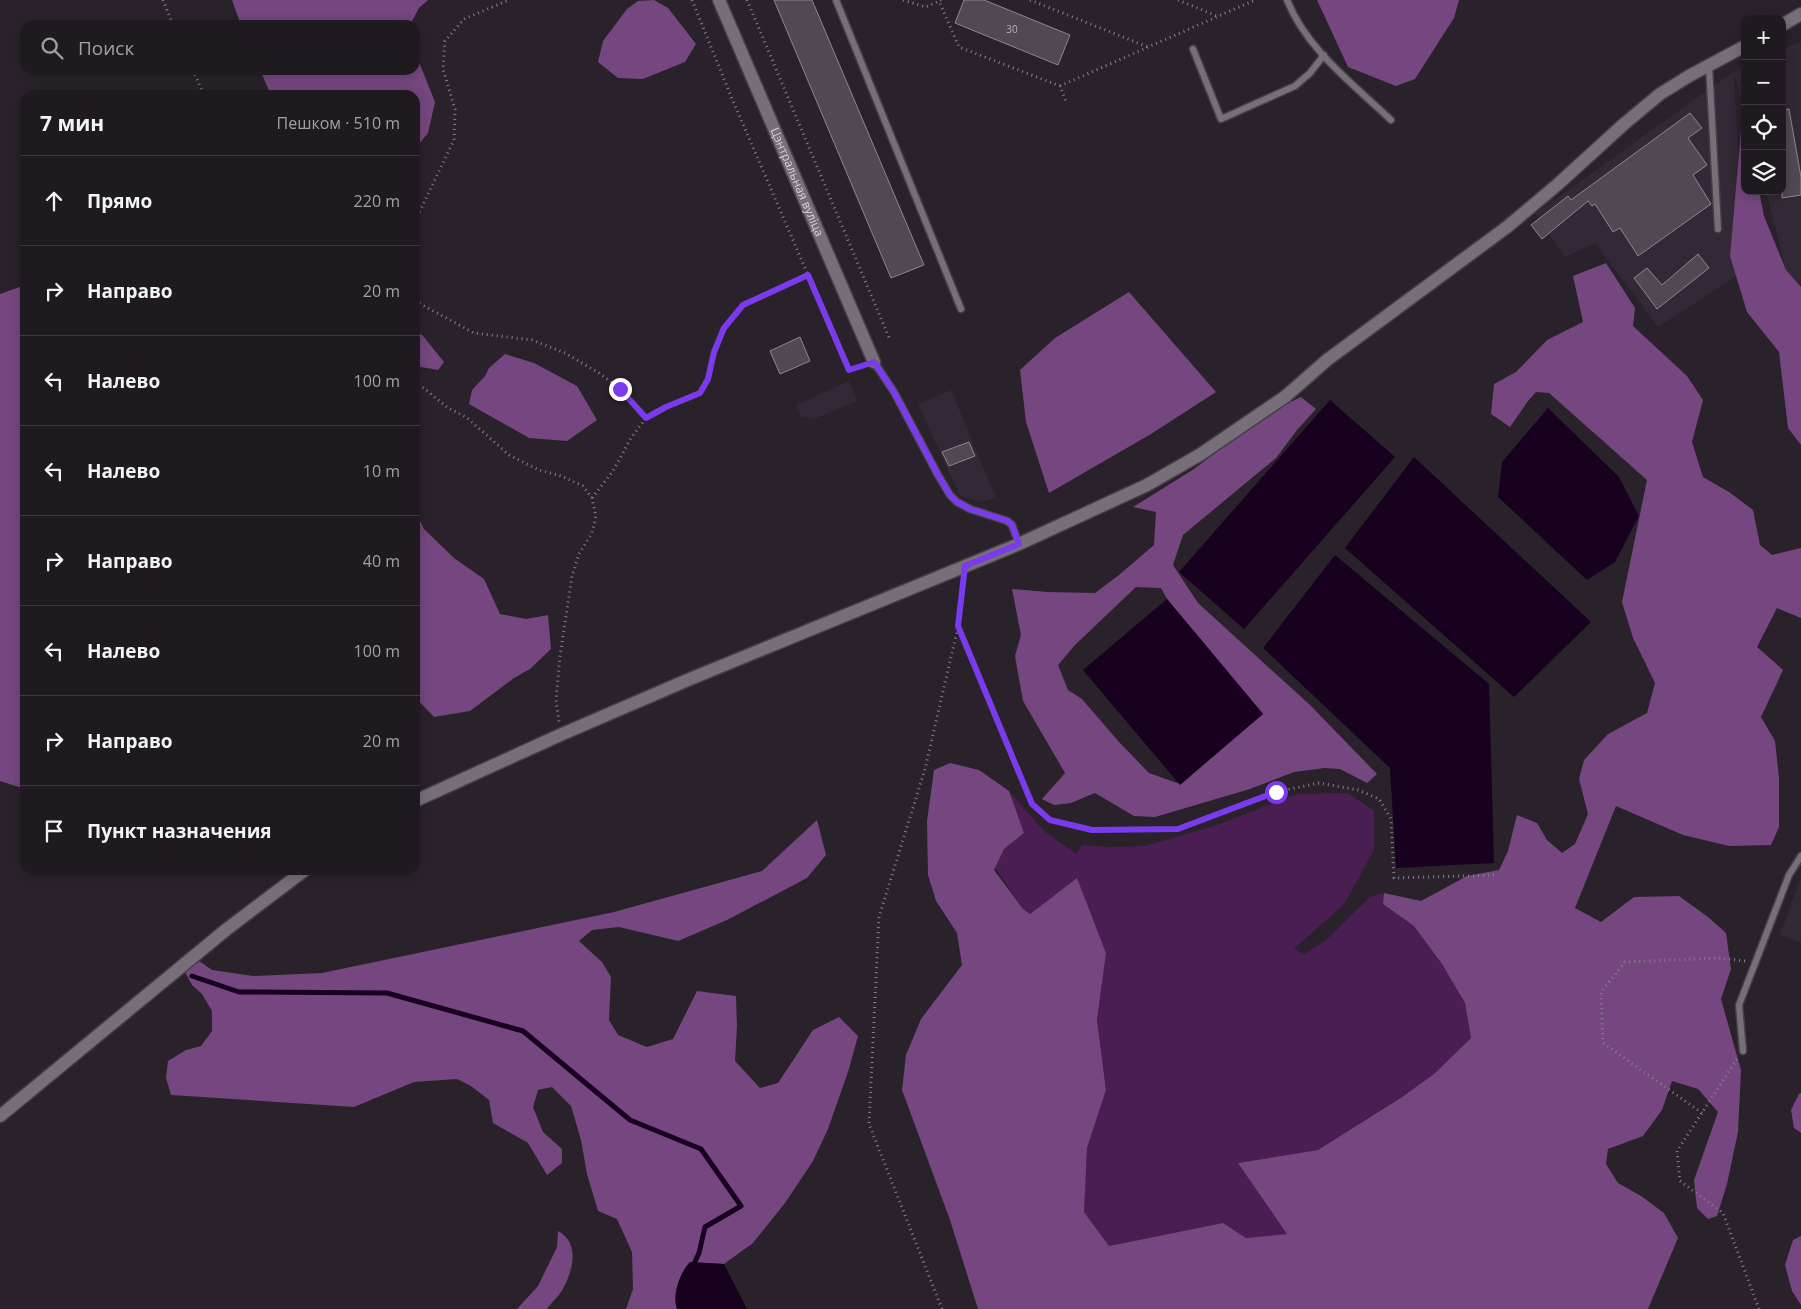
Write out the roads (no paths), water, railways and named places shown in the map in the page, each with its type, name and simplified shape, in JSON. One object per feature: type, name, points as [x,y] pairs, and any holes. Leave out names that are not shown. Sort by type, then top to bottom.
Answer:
[{"type":"street","name":"Цэнтральная вуліца","points":[[719,0],[874,362]]},
{"type":"street","points":[[1786,23],[1801,14]]},
{"type":"street","points":[[420,799],[560,735],[1019,544],[1148,485],[1201,454],[1278,401],[1327,360],[1506,227],[1557,185],[1660,94],[1741,48]]},
{"type":"street","points":[[0,1116],[227,929],[297,875]]},
{"type":"lane","points":[[836,0],[962,309]]},
{"type":"lane","points":[[1286,0],[1302,30],[1314,46],[1391,120]]},
{"type":"lane","points":[[1193,49],[1221,119],[1295,86],[1310,73],[1324,55]]},
{"type":"lane","points":[[1709,66],[1718,229]]},
{"type":"lane","points":[[874,362],[894,392],[950,495],[957,502],[970,509],[1008,521],[1012,525],[1019,544]]},
{"type":"lane","points":[[1743,1051],[1739,1005],[1789,875],[1801,856]]},
{"type":"waterway","points":[[192,976],[239,992],[387,993],[523,1031],[630,1120],[701,1149],[741,1206],[705,1227],[699,1253],[693,1266]]}]
